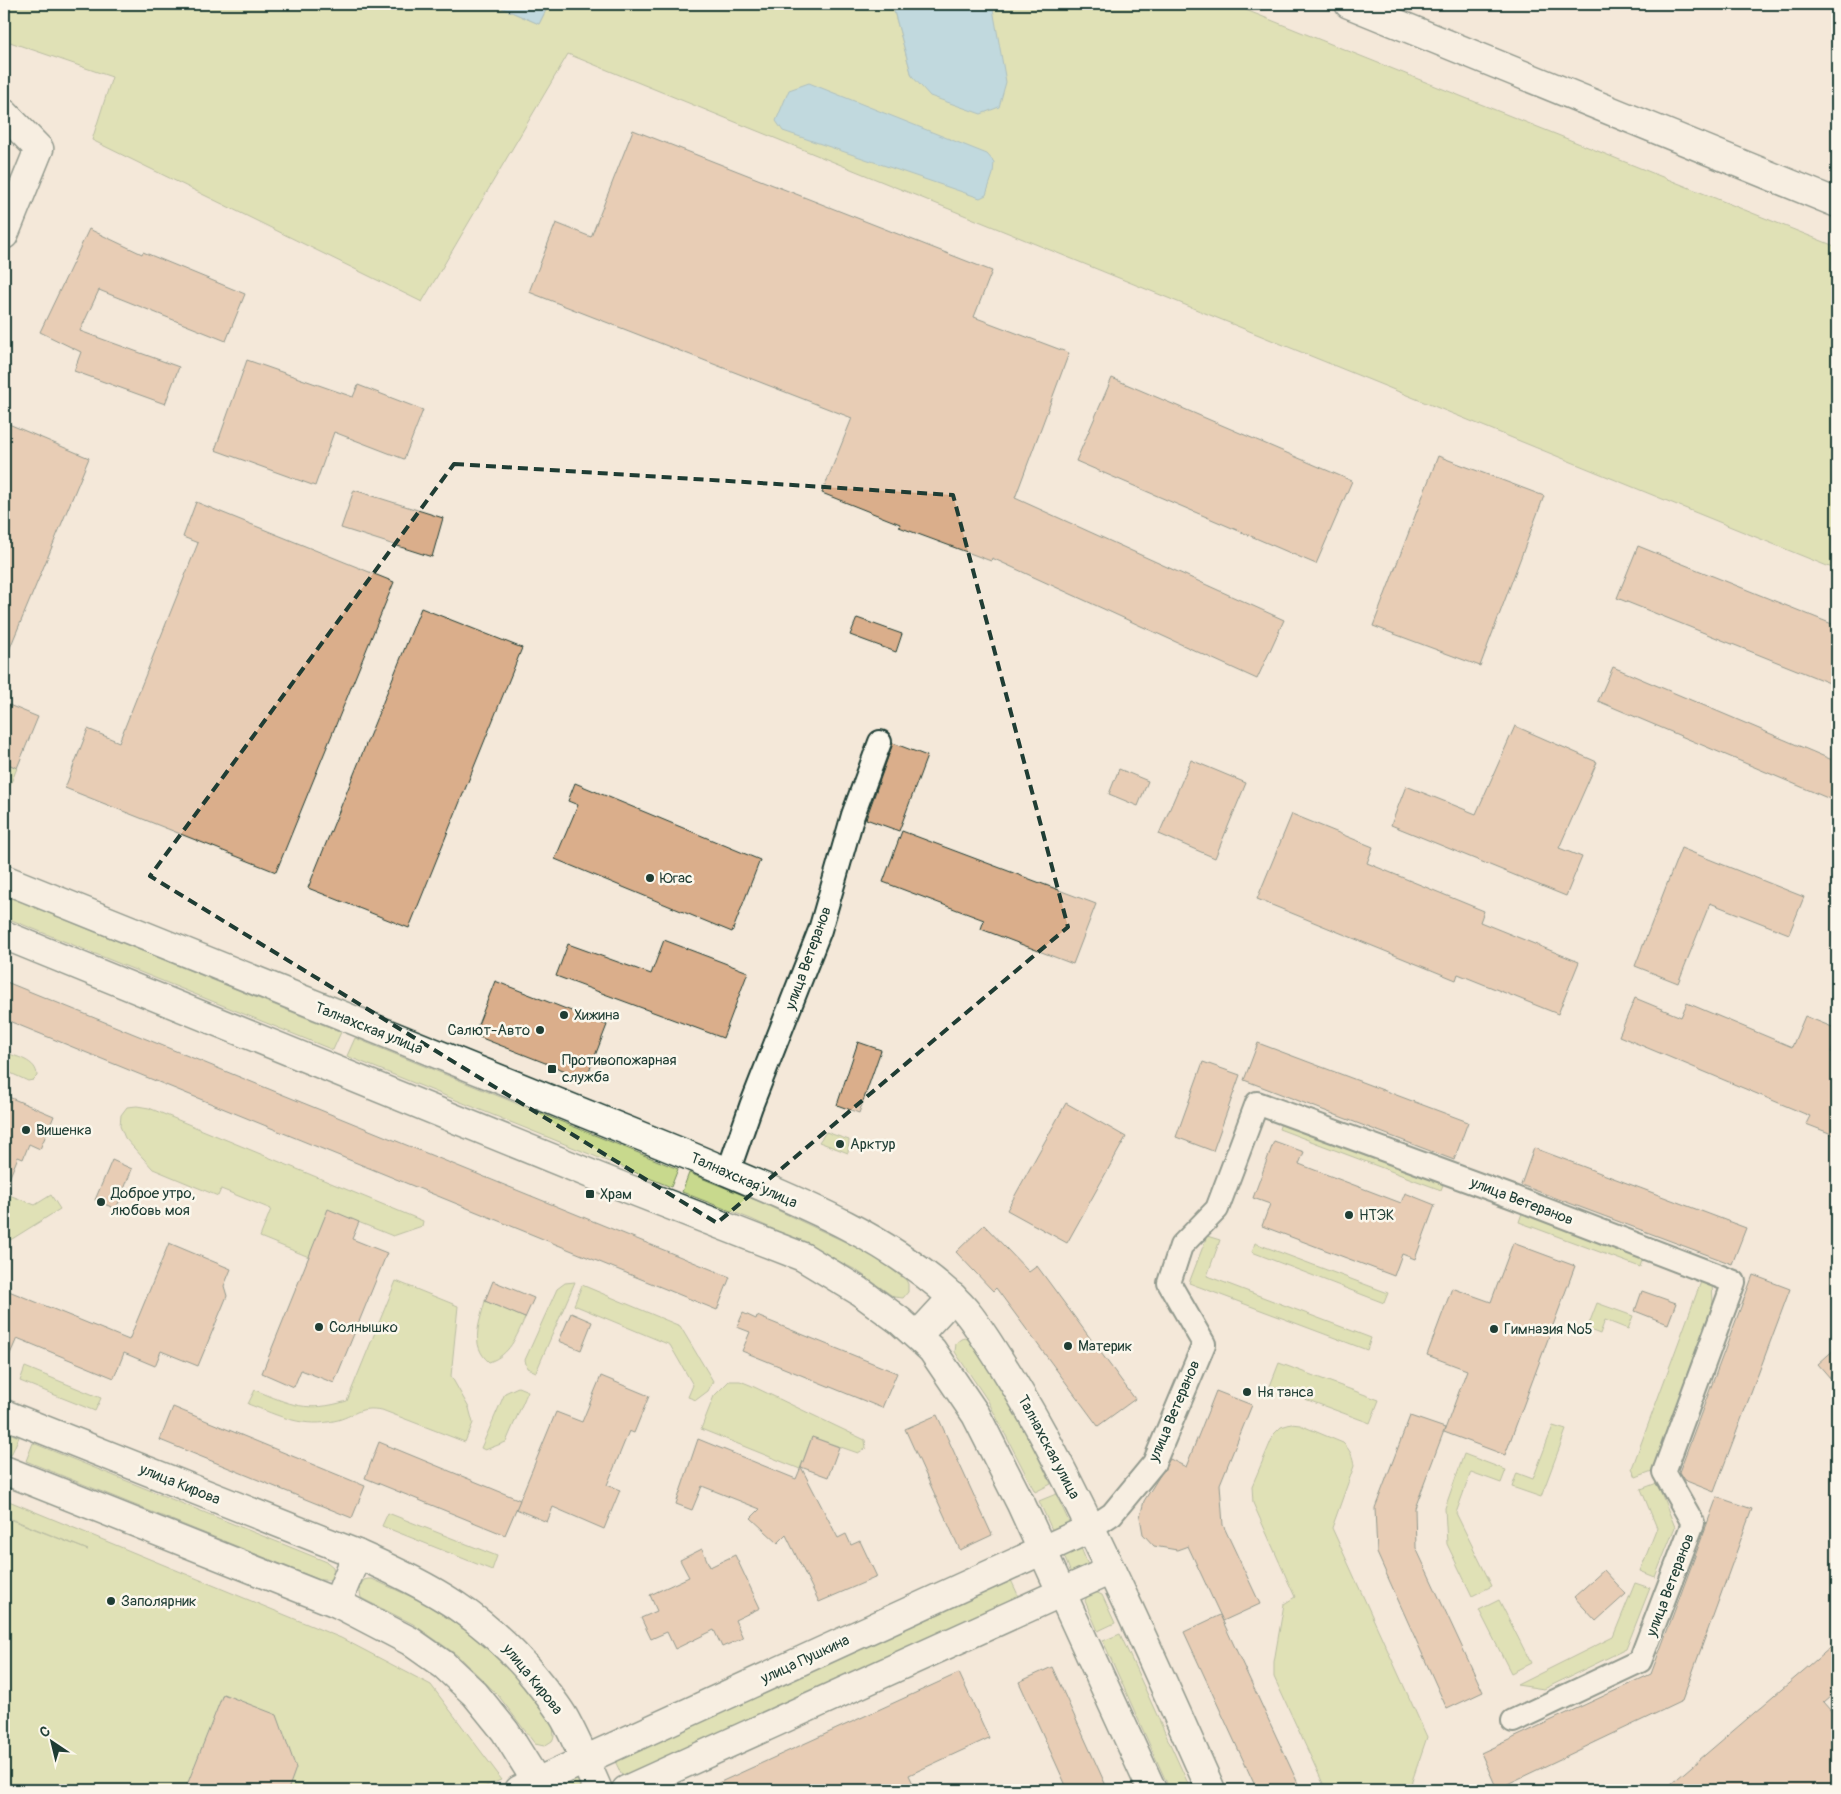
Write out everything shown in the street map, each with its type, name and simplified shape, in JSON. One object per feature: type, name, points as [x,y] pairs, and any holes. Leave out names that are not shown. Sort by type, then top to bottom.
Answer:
[{"type":"street","points":[[1349,4],[1837,204]]},
{"type":"street","points":[[4,113],[39,149],[4,235]]},
{"type":"street","name":"улица Ветеранов","points":[[728,1172],[820,930],[853,815],[880,742]]},
{"type":"street","name":"Талнахская улица","points":[[4,880],[728,1172],[866,1234],[905,1259],[953,1297],[971,1317],[1020,1392],[1069,1482],[1212,1790]]},
{"type":"street","points":[[4,935],[671,1206],[803,1257],[859,1291],[918,1336],[932,1350],[976,1415],[1062,1592],[1152,1790]]},
{"type":"street","name":"улица Ветеранов","points":[[1090,1528],[1112,1514],[1154,1464],[1204,1344],[1169,1283],[1181,1246],[1217,1210],[1257,1103],[1510,1196],[1734,1282],[1664,1472],[1693,1523],[1640,1662],[1513,1721]]},
{"type":"street","points":[[918,1336],[953,1297]]},
{"type":"street","name":"улица Кирова","points":[[4,1414],[357,1554],[401,1573],[442,1595],[483,1623],[517,1656],[551,1697],[566,1721],[598,1790]]},
{"type":"street","points":[[4,1470],[337,1603],[410,1641],[444,1665],[475,1694],[505,1731],[533,1787]]},
{"type":"street","name":"улица Пушкина","points":[[533,1787],[584,1760],[1090,1528]]},
{"type":"street","points":[[337,1603],[357,1554]]},
{"type":"street","points":[[626,1790],[1111,1570]]},
{"type":"highlighted area","points":[[454,464],[953,495],[1068,927],[717,1223],[150,876]]},
{"type":"green space","points":[[4,4],[493,4],[539,24],[549,4],[892,4],[912,76],[993,9],[994,4],[1231,4],[1837,247],[1837,570],[568,54],[422,302],[92,140],[112,77],[4,40]]},
{"type":"green space","points":[[8,764],[17,768],[4,800],[4,773]]},
{"type":"green space","points":[[4,895],[341,1032],[333,1050],[4,917]]},
{"type":"green space","points":[[355,1038],[678,1169],[671,1187],[347,1056]]},
{"type":"green space","points":[[4,1052],[30,1063],[34,1066],[37,1076],[33,1080],[28,1081],[4,1070]]},
{"type":"green space","points":[[127,1107],[149,1108],[423,1221],[422,1226],[393,1236],[328,1210],[309,1257],[260,1237],[271,1209],[221,1189],[218,1196],[153,1169],[125,1138],[120,1126],[121,1115]]},
{"type":"green space","points":[[1282,1120],[1444,1182],[1441,1190],[1279,1129]]},
{"type":"green space","points":[[826,1132],[849,1140],[848,1153],[819,1142]]},
{"type":"green space","points":[[689,1173],[760,1202],[869,1253],[906,1280],[908,1292],[903,1298],[894,1297],[856,1270],[803,1243],[751,1219],[682,1192]]},
{"type":"green space","points":[[4,1193],[35,1205],[51,1195],[60,1209],[4,1244]]},
{"type":"green space","points":[[1522,1213],[1643,1257],[1640,1267],[1519,1222]]},
{"type":"green space","points":[[1207,1236],[1220,1240],[1207,1276],[1371,1338],[1367,1350],[1189,1283]]},
{"type":"green space","points":[[1255,1243],[1388,1293],[1384,1303],[1252,1252]]},
{"type":"green space","points":[[1702,1279],[1712,1282],[1713,1303],[1652,1471],[1636,1477],[1632,1468]]},
{"type":"green space","points":[[396,1281],[458,1306],[451,1376],[469,1408],[473,1423],[465,1442],[382,1410],[368,1409],[338,1420],[314,1423],[281,1417],[248,1404],[255,1390],[300,1406],[333,1405],[347,1401]]},
{"type":"green space","points":[[575,1282],[536,1372],[527,1368],[525,1360],[557,1289],[565,1283]]},
{"type":"green space","points":[[582,1285],[680,1326],[713,1381],[708,1391],[696,1400],[688,1397],[693,1385],[670,1345],[574,1305]]},
{"type":"green space","points":[[485,1301],[525,1318],[512,1344],[502,1355],[489,1362],[479,1348],[478,1341],[479,1325]]},
{"type":"green space","points":[[1597,1303],[1633,1316],[1628,1329],[1605,1320],[1600,1334],[1587,1329]]},
{"type":"green space","points":[[965,1338],[974,1344],[1032,1444],[1051,1484],[1035,1492],[988,1401],[955,1352],[956,1343]]},
{"type":"green space","points":[[1279,1363],[1379,1400],[1370,1423],[1270,1386]]},
{"type":"green space","points":[[25,1367],[101,1398],[95,1411],[20,1381]]},
{"type":"green space","points":[[729,1381],[740,1381],[750,1385],[865,1440],[866,1448],[858,1453],[812,1437],[800,1469],[701,1429],[714,1396]]},
{"type":"green space","points":[[518,1387],[528,1391],[506,1442],[485,1450],[481,1448],[505,1393]]},
{"type":"green space","points":[[1291,1424],[1300,1425],[1343,1443],[1352,1456],[1354,1466],[1332,1528],[1427,1737],[1409,1790],[1326,1790],[1274,1677],[1274,1662],[1284,1604],[1295,1597],[1253,1503],[1252,1486],[1274,1434],[1281,1427]]},
{"type":"green space","points":[[1553,1426],[1566,1430],[1541,1497],[1512,1487],[1517,1473],[1533,1479]]},
{"type":"green space","points":[[4,1431],[19,1437],[11,1455],[4,1452]]},
{"type":"green space","points":[[33,1443],[327,1562],[333,1567],[334,1574],[330,1580],[320,1580],[26,1461]]},
{"type":"green space","points":[[1464,1454],[1506,1470],[1501,1483],[1471,1472],[1456,1513],[1492,1586],[1472,1596],[1447,1544],[1445,1508]]},
{"type":"green space","points":[[1657,1483],[1675,1527],[1655,1577],[1640,1571],[1657,1528],[1641,1489]]},
{"type":"green space","points":[[1056,1494],[1070,1524],[1053,1532],[1039,1501]]},
{"type":"green space","name":"Заполярник","points":[[4,1499],[341,1638],[431,1685],[501,1780],[477,1790],[4,1790],[4,1517],[88,1550],[4,1516]]},
{"type":"green space","points":[[388,1513],[497,1556],[492,1570],[382,1526]]},
{"type":"green space","points":[[1081,1548],[1088,1565],[1071,1573],[1064,1556]]},
{"type":"green space","points":[[372,1579],[423,1602],[470,1633],[516,1676],[553,1726],[554,1737],[552,1741],[544,1746],[535,1744],[498,1695],[457,1655],[413,1624],[361,1598],[359,1587],[364,1580]]},
{"type":"green space","points":[[1011,1580],[1019,1597],[623,1778],[615,1761]]},
{"type":"green space","points":[[1635,1583],[1650,1588],[1626,1649],[1544,1689],[1517,1685],[1613,1637]]},
{"type":"green space","points":[[1095,1592],[1102,1595],[1115,1623],[1098,1631],[1085,1601],[1088,1594]]},
{"type":"green space","points":[[1499,1600],[1531,1663],[1511,1673],[1479,1610]]},
{"type":"green space","points":[[1120,1634],[1191,1790],[1170,1790],[1103,1641]]},
{"type":"green space","points":[[576,1779],[583,1790],[561,1790],[563,1783]]},
{"type":"water","points":[[493,4],[549,4],[539,24]]},
{"type":"water","points":[[892,4],[994,4],[993,9],[1006,82],[999,107],[981,114],[930,96],[912,76]]},
{"type":"water","points":[[809,83],[987,154],[994,162],[993,174],[986,195],[980,198],[783,131],[776,121],[789,90]]},
{"type":"building","points":[[633,130],[992,271],[974,317],[1069,353],[1015,498],[1284,620],[1257,679],[992,558],[991,561],[899,527],[900,524],[822,493],[852,418],[529,292],[556,223],[591,237]]},
{"type":"building","points":[[89,229],[142,254],[143,252],[245,294],[226,341],[99,290],[80,331],[179,367],[165,404],[74,371],[81,352],[40,332]]},
{"type":"building","points":[[247,360],[353,397],[358,385],[423,410],[404,459],[334,432],[315,486],[215,450]]},
{"type":"building","points":[[1112,378],[1352,481],[1316,564],[1076,461]]},
{"type":"building","points":[[4,422],[89,458],[4,662]]},
{"type":"building","points":[[1438,456],[1544,496],[1480,666],[1373,626]]},
{"type":"building","points":[[354,490],[443,518],[432,557],[341,528]]},
{"type":"building","points":[[196,502],[394,582],[276,872],[65,788],[88,729],[119,742],[198,543],[183,537]]},
{"type":"building","points":[[1638,546],[1837,626],[1837,686],[1617,598]]},
{"type":"building","points":[[421,608],[522,648],[409,928],[308,888]]},
{"type":"building","points":[[857,618],[902,634],[896,652],[850,635]]},
{"type":"building","points":[[1613,667],[1837,762],[1837,802],[1598,701]]},
{"type":"building","points":[[4,703],[38,717],[17,768],[4,762]]},
{"type":"building","points":[[1515,726],[1597,762],[1559,848],[1582,857],[1566,896],[1391,825],[1406,786],[1476,814]]},
{"type":"building","points":[[893,743],[927,756],[899,831],[866,819]]},
{"type":"building","points":[[1191,760],[1246,783],[1215,858],[1159,834]]},
{"type":"building","points":[[1119,769],[1148,781],[1138,806],[1109,794]]},
{"type":"building","points":[[575,783],[760,860],[732,932],[555,859],[578,805],[568,801]]},
{"type":"building","points":[[1292,814],[1373,847],[1367,863],[1484,911],[1480,922],[1579,962],[1558,1014],[1458,974],[1456,980],[1257,899]]},
{"type":"building","points":[[902,831],[1096,904],[1073,964],[981,929],[984,920],[883,882]]},
{"type":"building","points":[[1681,848],[1804,897],[1789,934],[1710,903],[1678,983],[1635,966]]},
{"type":"building","points":[[664,940],[748,972],[723,1038],[556,976],[568,944],[651,974]]},
{"type":"building","points":[[4,981],[730,1277],[717,1310],[4,1019]]},
{"type":"building","name":"Салют-Авто","points":[[495,981],[607,1025],[586,1079],[474,1035]]},
{"type":"building","points":[[1635,998],[1681,1017],[1687,1003],[1792,1047],[1805,1016],[1837,1029],[1837,1037],[1831,1052],[1837,1054],[1837,1136],[1806,1124],[1810,1116],[1619,1036]]},
{"type":"building","points":[[858,1042],[881,1050],[859,1113],[837,1105]]},
{"type":"building","points":[[1258,1043],[1468,1122],[1454,1160],[1244,1080]]},
{"type":"building","points":[[1203,1062],[1240,1075],[1213,1151],[1176,1137]]},
{"type":"building","name":"Вишенка","points":[[4,1095],[54,1116],[40,1149],[29,1144],[23,1159],[18,1157],[4,1191]]},
{"type":"building","points":[[1066,1103],[1126,1137],[1067,1243],[1007,1210]]},
{"type":"building","name":"НТЭК","points":[[1274,1141],[1304,1152],[1299,1164],[1401,1203],[1405,1193],[1435,1205],[1415,1259],[1402,1254],[1394,1276],[1262,1226],[1270,1204],[1253,1198]]},
{"type":"building","points":[[1534,1148],[1746,1228],[1732,1264],[1521,1185]]},
{"type":"building","points":[[112,1160],[132,1169],[116,1209],[95,1200]]},
{"type":"building","name":"Солнышко","points":[[328,1209],[359,1222],[352,1239],[387,1253],[334,1383],[301,1370],[294,1387],[262,1373]]},
{"type":"building","name":"Материк","points":[[984,1225],[1029,1272],[1037,1266],[1135,1399],[1098,1426],[996,1288],[993,1291],[956,1252]]},
{"type":"building","points":[[169,1243],[231,1269],[224,1286],[227,1296],[198,1366],[161,1351],[155,1366],[124,1353],[114,1378],[17,1338],[4,1368],[4,1289],[129,1340]]},
{"type":"building","name":"Гимназия №5","points":[[1513,1243],[1575,1266],[1505,1455],[1444,1432],[1467,1370],[1427,1355],[1452,1288],[1491,1302]]},
{"type":"building","points":[[1753,1275],[1790,1289],[1714,1492],[1684,1480],[1679,1472]]},
{"type":"building","points":[[493,1281],[534,1298],[525,1318],[485,1301]]},
{"type":"building","points":[[1642,1291],[1676,1303],[1668,1324],[1635,1311]]},
{"type":"building","points":[[571,1313],[592,1322],[581,1350],[559,1341]]},
{"type":"building","points":[[743,1313],[756,1319],[757,1316],[897,1373],[882,1408],[742,1351],[750,1332],[737,1327]]},
{"type":"building","points":[[1837,1347],[1837,1386],[1818,1364]]},
{"type":"building","points":[[601,1376],[649,1396],[634,1433],[629,1431],[607,1485],[620,1490],[604,1529],[553,1507],[547,1522],[516,1509],[556,1412],[582,1422]]},
{"type":"building","points":[[1216,1391],[1252,1405],[1220,1484],[1223,1525],[1260,1604],[1223,1621],[1188,1546],[1177,1550],[1154,1546],[1143,1534],[1140,1517],[1144,1501],[1170,1459],[1186,1467]]},
{"type":"building","points":[[173,1407],[365,1486],[352,1518],[160,1440]]},
{"type":"building","points":[[937,1415],[992,1535],[960,1550],[905,1429]]},
{"type":"building","points":[[1410,1416],[1445,1428],[1415,1508],[1416,1548],[1483,1692],[1447,1709],[1377,1553],[1375,1508]]},
{"type":"building","points":[[812,1437],[839,1447],[828,1477],[801,1467]]},
{"type":"building","points":[[698,1439],[796,1479],[801,1467],[838,1538],[846,1534],[851,1545],[860,1541],[877,1577],[819,1602],[786,1535],[778,1543],[751,1518],[760,1509],[702,1486],[692,1510],[676,1504]]},
{"type":"building","points":[[379,1442],[520,1500],[505,1535],[365,1478]]},
{"type":"building","points":[[1717,1497],[1752,1509],[1682,1701],[1497,1789],[1481,1753],[1651,1674]]},
{"type":"building","points":[[702,1549],[710,1567],[735,1555],[760,1608],[735,1620],[743,1638],[722,1647],[714,1630],[675,1649],[667,1632],[651,1639],[641,1618],[657,1611],[650,1595],[689,1577],[680,1560]]},
{"type":"building","points":[[1604,1570],[1626,1594],[1596,1621],[1574,1597]]},
{"type":"building","points":[[1220,1615],[1301,1790],[1257,1790],[1184,1632]]},
{"type":"building","points":[[1837,1642],[1837,1690],[1823,1702],[1837,1718],[1837,1790],[1664,1790]]},
{"type":"building","points":[[1052,1667],[1108,1790],[1068,1790],[1019,1682]]},
{"type":"building","points":[[959,1673],[989,1738],[909,1775],[916,1790],[703,1790]]},
{"type":"building","points":[[223,1694],[277,1715],[296,1768],[288,1790],[185,1790]]},
{"type":"place","name":"Югас","points":[[650,878]]},
{"type":"place","name":"Хижина","points":[[564,1015]]},
{"type":"place","name":"Салют-Авто","points":[[540,1030]]},
{"type":"place","name":"Противопожарная служба","points":[[552,1069]]},
{"type":"place","name":"Вишенка","points":[[26,1130]]},
{"type":"place","name":"Арктур","points":[[840,1144]]},
{"type":"place","name":"Храм","points":[[590,1194]]},
{"type":"place","name":"Доброе утро, любовь моя","points":[[101,1202]]},
{"type":"place","name":"НТЭК","points":[[1349,1215]]},
{"type":"place","name":"Солнышко","points":[[319,1327]]},
{"type":"place","name":"Гимназия №5","points":[[1494,1329]]},
{"type":"place","name":"Материк","points":[[1068,1346]]},
{"type":"place","name":"Ня танса","points":[[1247,1392]]},
{"type":"place","name":"Заполярник","points":[[111,1601]]}]
